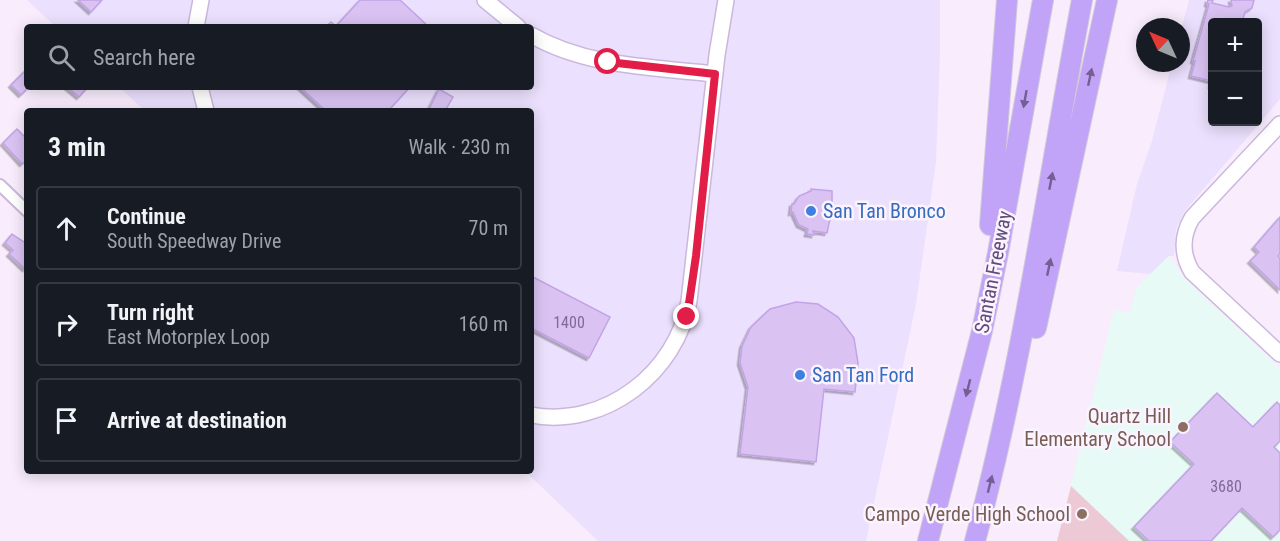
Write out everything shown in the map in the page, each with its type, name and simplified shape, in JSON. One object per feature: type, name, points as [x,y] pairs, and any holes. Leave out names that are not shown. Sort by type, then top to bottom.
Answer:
[{"type":"highway","points":[[982,331],[980,287],[993,209],[1007,0]]},
{"type":"highway","name":"Santan Freeway","points":[[928,541],[982,331],[998,253],[1042,0]]},
{"type":"highway","name":"Santan Freeway","points":[[975,541],[1009,404],[1082,0]]},
{"type":"highway","points":[[1009,404],[1030,356],[1107,0]]},
{"type":"street","points":[[197,24],[201,0]]},
{"type":"street","points":[[485,0],[514,24]]},
{"type":"street","points":[[534,415],[568,416],[606,406],[635,389],[653,373],[667,358],[675,343],[687,317],[715,74],[726,0]]},
{"type":"street","points":[[534,36],[559,49],[597,60],[715,74]]},
{"type":"street","points":[[201,90],[205,108]]},
{"type":"street","points":[[1280,124],[1192,218],[1185,233],[1184,248],[1187,265],[1192,272],[1280,354]]},
{"type":"street","points":[[0,184],[24,208]]},
{"type":"shaded area","points":[[27,0],[940,0],[936,162],[916,304],[866,541],[598,541],[528,474],[534,474],[534,108],[142,108],[122,90],[534,90],[534,24],[53,24]]},
{"type":"shaded area","points":[[1189,0],[1280,0],[1280,99],[1262,120],[1262,18],[1208,18],[1208,126],[1257,126],[1184,212],[1176,229],[1174,256],[1169,256],[1150,274],[1117,271],[1137,184],[1152,141],[1170,72],[1190,72],[1190,18],[1184,18]]},
{"type":"shaded area","name":"Quartz Hill Elementary School","points":[[1169,256],[1184,278],[1280,368],[1280,541],[1057,541],[1114,310],[1130,313],[1135,292]]},
{"type":"shaded area","name":"Campo Verde High School","points":[[1071,486],[1129,541],[1057,541]]},
{"type":"building","points":[[78,0],[102,0],[91,12]]},
{"type":"building","points":[[360,0],[400,0],[426,24],[338,24]]},
{"type":"building","points":[[1208,0],[1213,0],[1212,3],[1229,7],[1232,6],[1231,0],[1254,0],[1252,8],[1245,12],[1243,18],[1208,18],[1208,80],[1191,76],[1209,4],[1207,4]]},
{"type":"building","points":[[24,72],[24,90],[26,90],[21,95],[11,85]]},
{"type":"building","points":[[71,90],[85,90],[79,97]]},
{"type":"building","points":[[303,90],[407,90],[391,108],[323,108]]},
{"type":"building","points":[[438,90],[453,97],[447,108],[430,108]]},
{"type":"building","points":[[17,129],[24,136],[24,162],[22,164],[3,143]]},
{"type":"building","name":"San Tan Bronco","points":[[811,189],[832,191],[832,210],[827,233],[813,231],[814,235],[806,234],[808,229],[799,225],[793,212],[791,213],[792,204],[799,196]]},
{"type":"building","points":[[1280,217],[1280,254],[1278,256],[1280,258],[1280,290],[1250,261],[1259,252],[1254,247]]},
{"type":"building","points":[[12,234],[24,242],[24,268],[9,254],[13,250],[5,243]]},
{"type":"building","points":[[534,278],[610,317],[589,358],[534,330]]},
{"type":"building","name":"San Tan Ford","points":[[796,302],[818,304],[838,317],[854,338],[858,363],[855,392],[824,389],[816,462],[740,454],[748,387],[740,363],[742,346],[751,327],[770,309]]},
{"type":"building","points":[[1217,393],[1253,427],[1277,402],[1280,405],[1280,441],[1274,447],[1280,453],[1280,530],[1273,537],[1242,508],[1211,541],[1149,541],[1134,527],[1194,464],[1170,442]]},
{"type":"place","name":"San Tan Bronco","points":[[811,211]]},
{"type":"place","name":"San Tan Ford","points":[[800,375]]},
{"type":"place","name":"Quartz Hill Elementary School","points":[[1183,427]]},
{"type":"place","name":"Campo Verde High School","points":[[1082,514]]},
{"type":"route","points":[[608,62],[715,74],[696,256],[687,317]]}]
